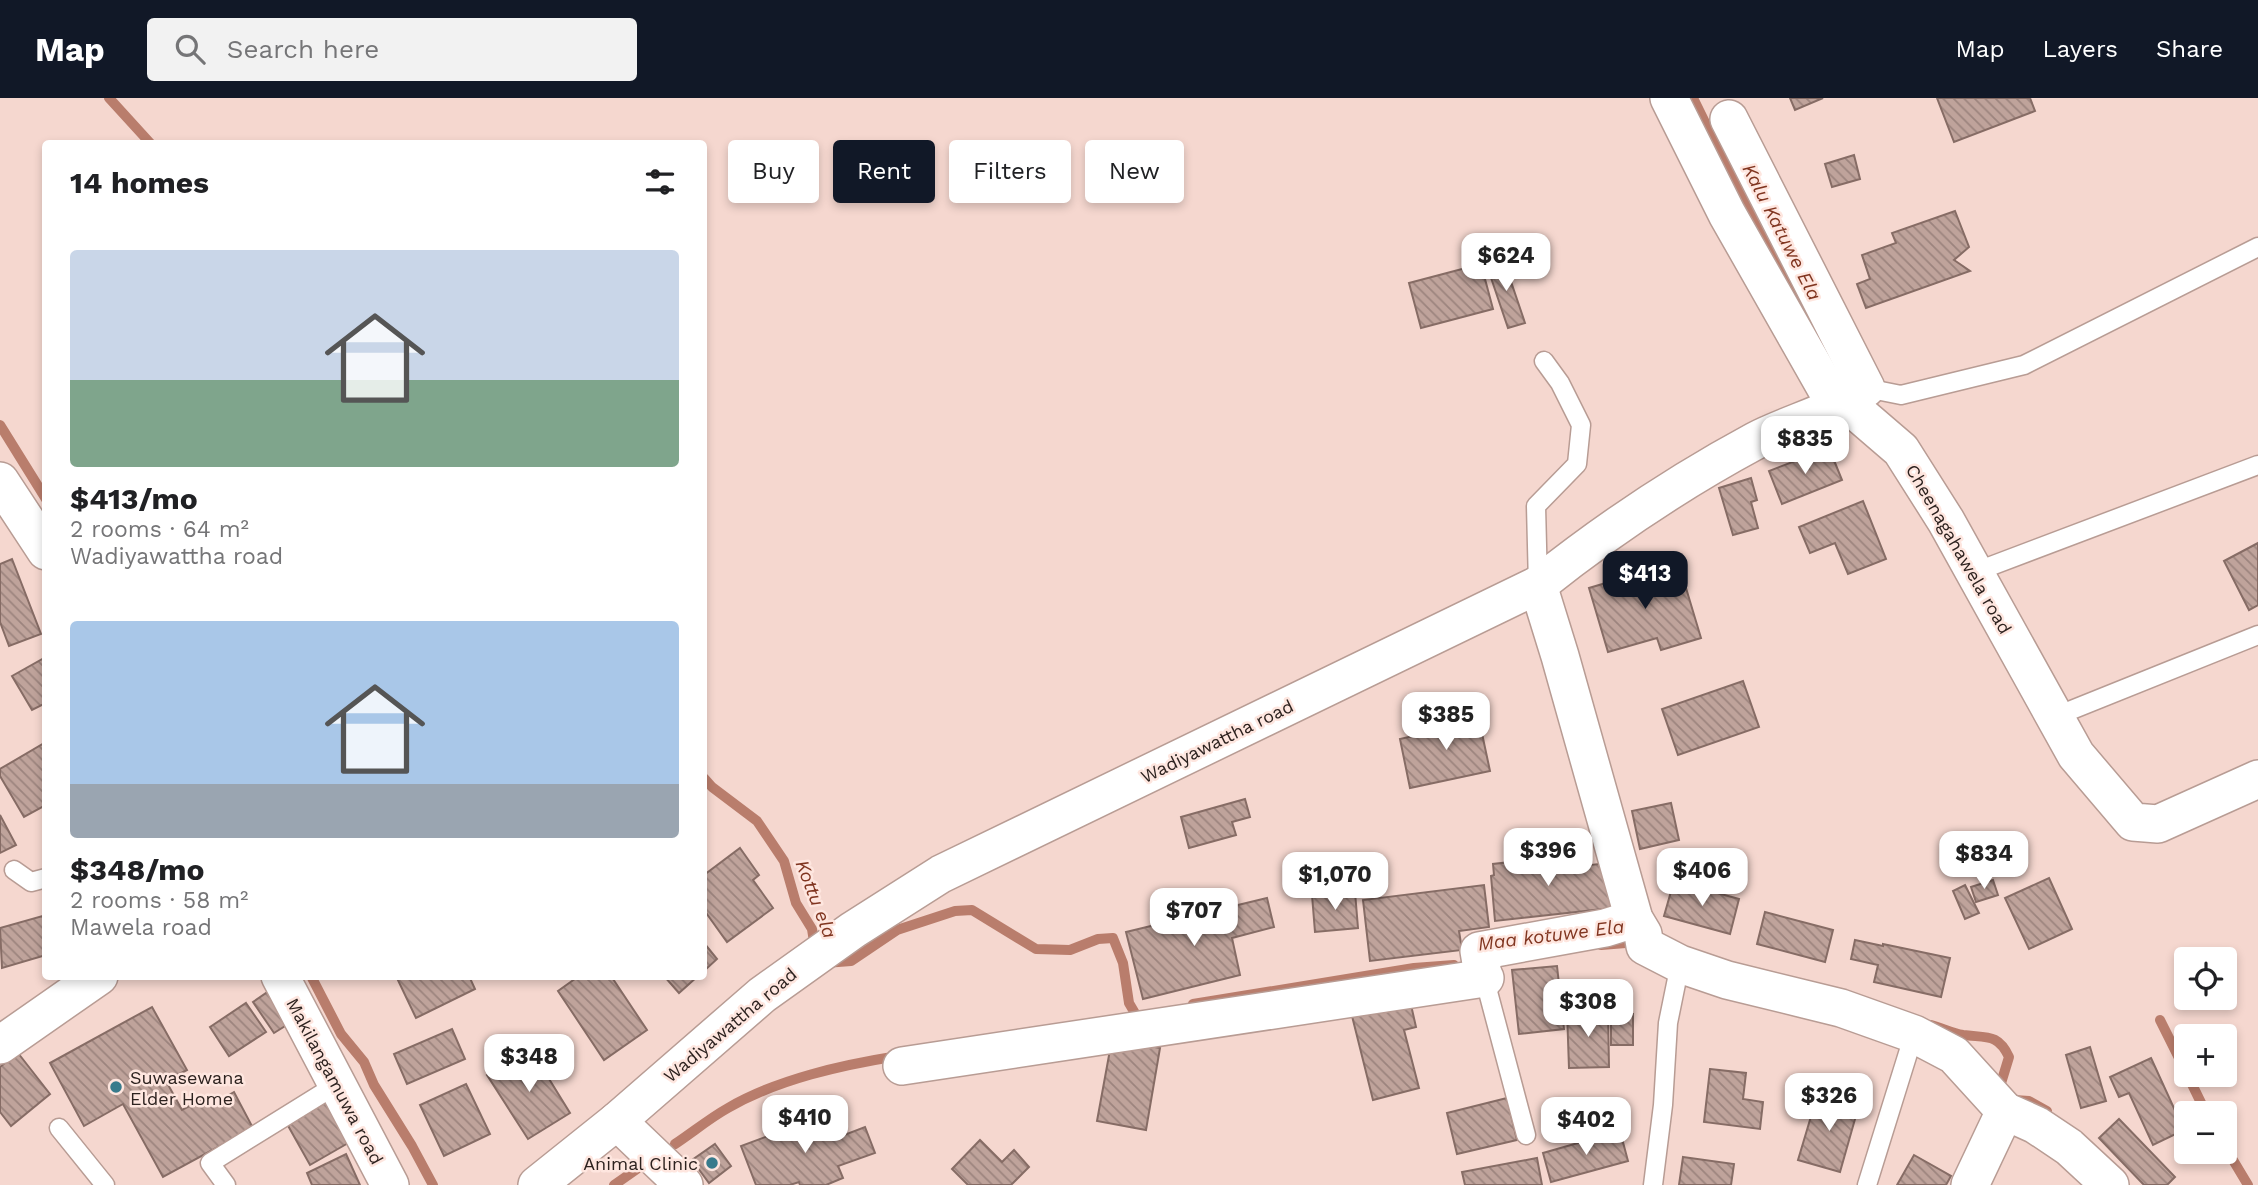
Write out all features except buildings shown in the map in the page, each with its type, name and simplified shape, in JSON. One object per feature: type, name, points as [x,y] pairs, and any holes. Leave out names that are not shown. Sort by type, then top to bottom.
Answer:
[{"type":"street","name":"Cheenagahawela road","points":[[1669,98],[1727,214],[1831,397],[1855,394],[1901,450],[1975,572],[2076,755],[2133,822],[2158,824],[2258,779]]},
{"type":"street","points":[[1729,119],[1855,394]]},
{"type":"street","name":"Wadiyawattha road","points":[[537,1185],[617,1121],[762,995],[816,955],[941,874],[1538,585],[1599,537],[1699,471],[1770,433],[1855,394]]},
{"type":"street","points":[[1,484],[42,545]]},
{"type":"street","points":[[1538,585],[1641,933]]},
{"type":"street","points":[[902,1066],[1482,966],[1605,928],[1641,933],[1680,964],[1727,980],[1841,1008],[1914,1034],[1954,1055],[2005,1111],[2036,1125],[2069,1147],[2109,1185]]},
{"type":"street","points":[[0,1045],[93,980]]},
{"type":"street","name":"Makilangamuwa road","points":[[282,980],[390,1185]]},
{"type":"street","points":[[1970,1185],[2005,1111]]},
{"type":"street","points":[[617,1121],[684,1185]]},
{"type":"lane","points":[[1855,394],[1901,396],[2024,365],[2258,247]]},
{"type":"lane","points":[[1538,585],[1536,506],[1577,464],[1581,425],[1560,383],[1544,361]]},
{"type":"lane","points":[[1975,572],[2258,465]]},
{"type":"lane","points":[[2054,717],[2258,635]]},
{"type":"lane","points":[[14,870],[32,882],[42,879]]},
{"type":"lane","points":[[1653,1185],[1663,1105],[1668,1023],[1680,964]]},
{"type":"lane","points":[[1482,966],[1526,1135]]},
{"type":"lane","points":[[1867,1185],[1914,1034]]},
{"type":"lane","points":[[226,1185],[211,1163],[337,1085]]},
{"type":"lane","points":[[59,1128],[105,1185]]},
{"type":"waterway","name":"Kottu ela","points":[[109,98],[147,140]]},
{"type":"waterway","name":"Kalu Katuwe Ela","points":[[1693,98],[1757,228],[1831,362]]},
{"type":"waterway","points":[[0,425],[42,493]]},
{"type":"waterway","name":"Kottu ela","points":[[707,781],[757,821],[784,861],[796,903],[812,929],[815,948]]},
{"type":"waterway","name":"Kottu ela","points":[[825,963],[851,961],[897,930],[955,911],[972,910],[1036,949],[1070,950],[1098,939],[1113,938],[1123,963],[1129,1003],[1136,1015]]},
{"type":"waterway","name":"Maa kotuwe Ela","points":[[1601,945],[1638,942]]},
{"type":"waterway","name":"Maa kotuwe Ela","points":[[1193,1004],[1414,968],[1454,965]]},
{"type":"waterway","points":[[313,980],[341,1034],[364,1062],[374,1085],[433,1185]]},
{"type":"waterway","points":[[2160,1020],[2174,1048]]},
{"type":"waterway","points":[[1931,1025],[1959,1034],[1990,1038],[2005,1049],[2009,1057],[1998,1093]]},
{"type":"waterway","points":[[675,1144],[721,1112],[768,1089],[833,1069],[898,1056]]},
{"type":"waterway","points":[[2193,1087],[2200,1101]]},
{"type":"waterway","points":[[2014,1100],[2029,1101],[2047,1111]]},
{"type":"waterway","points":[[2235,1164],[2248,1185]]},
{"type":"waterway","points":[[614,1185],[637,1169]]},
{"type":"place","name":"Suwasewana Elder Home","points":[[116,1087]]},
{"type":"place","name":"Animal Clinic","points":[[712,1163]]}]
